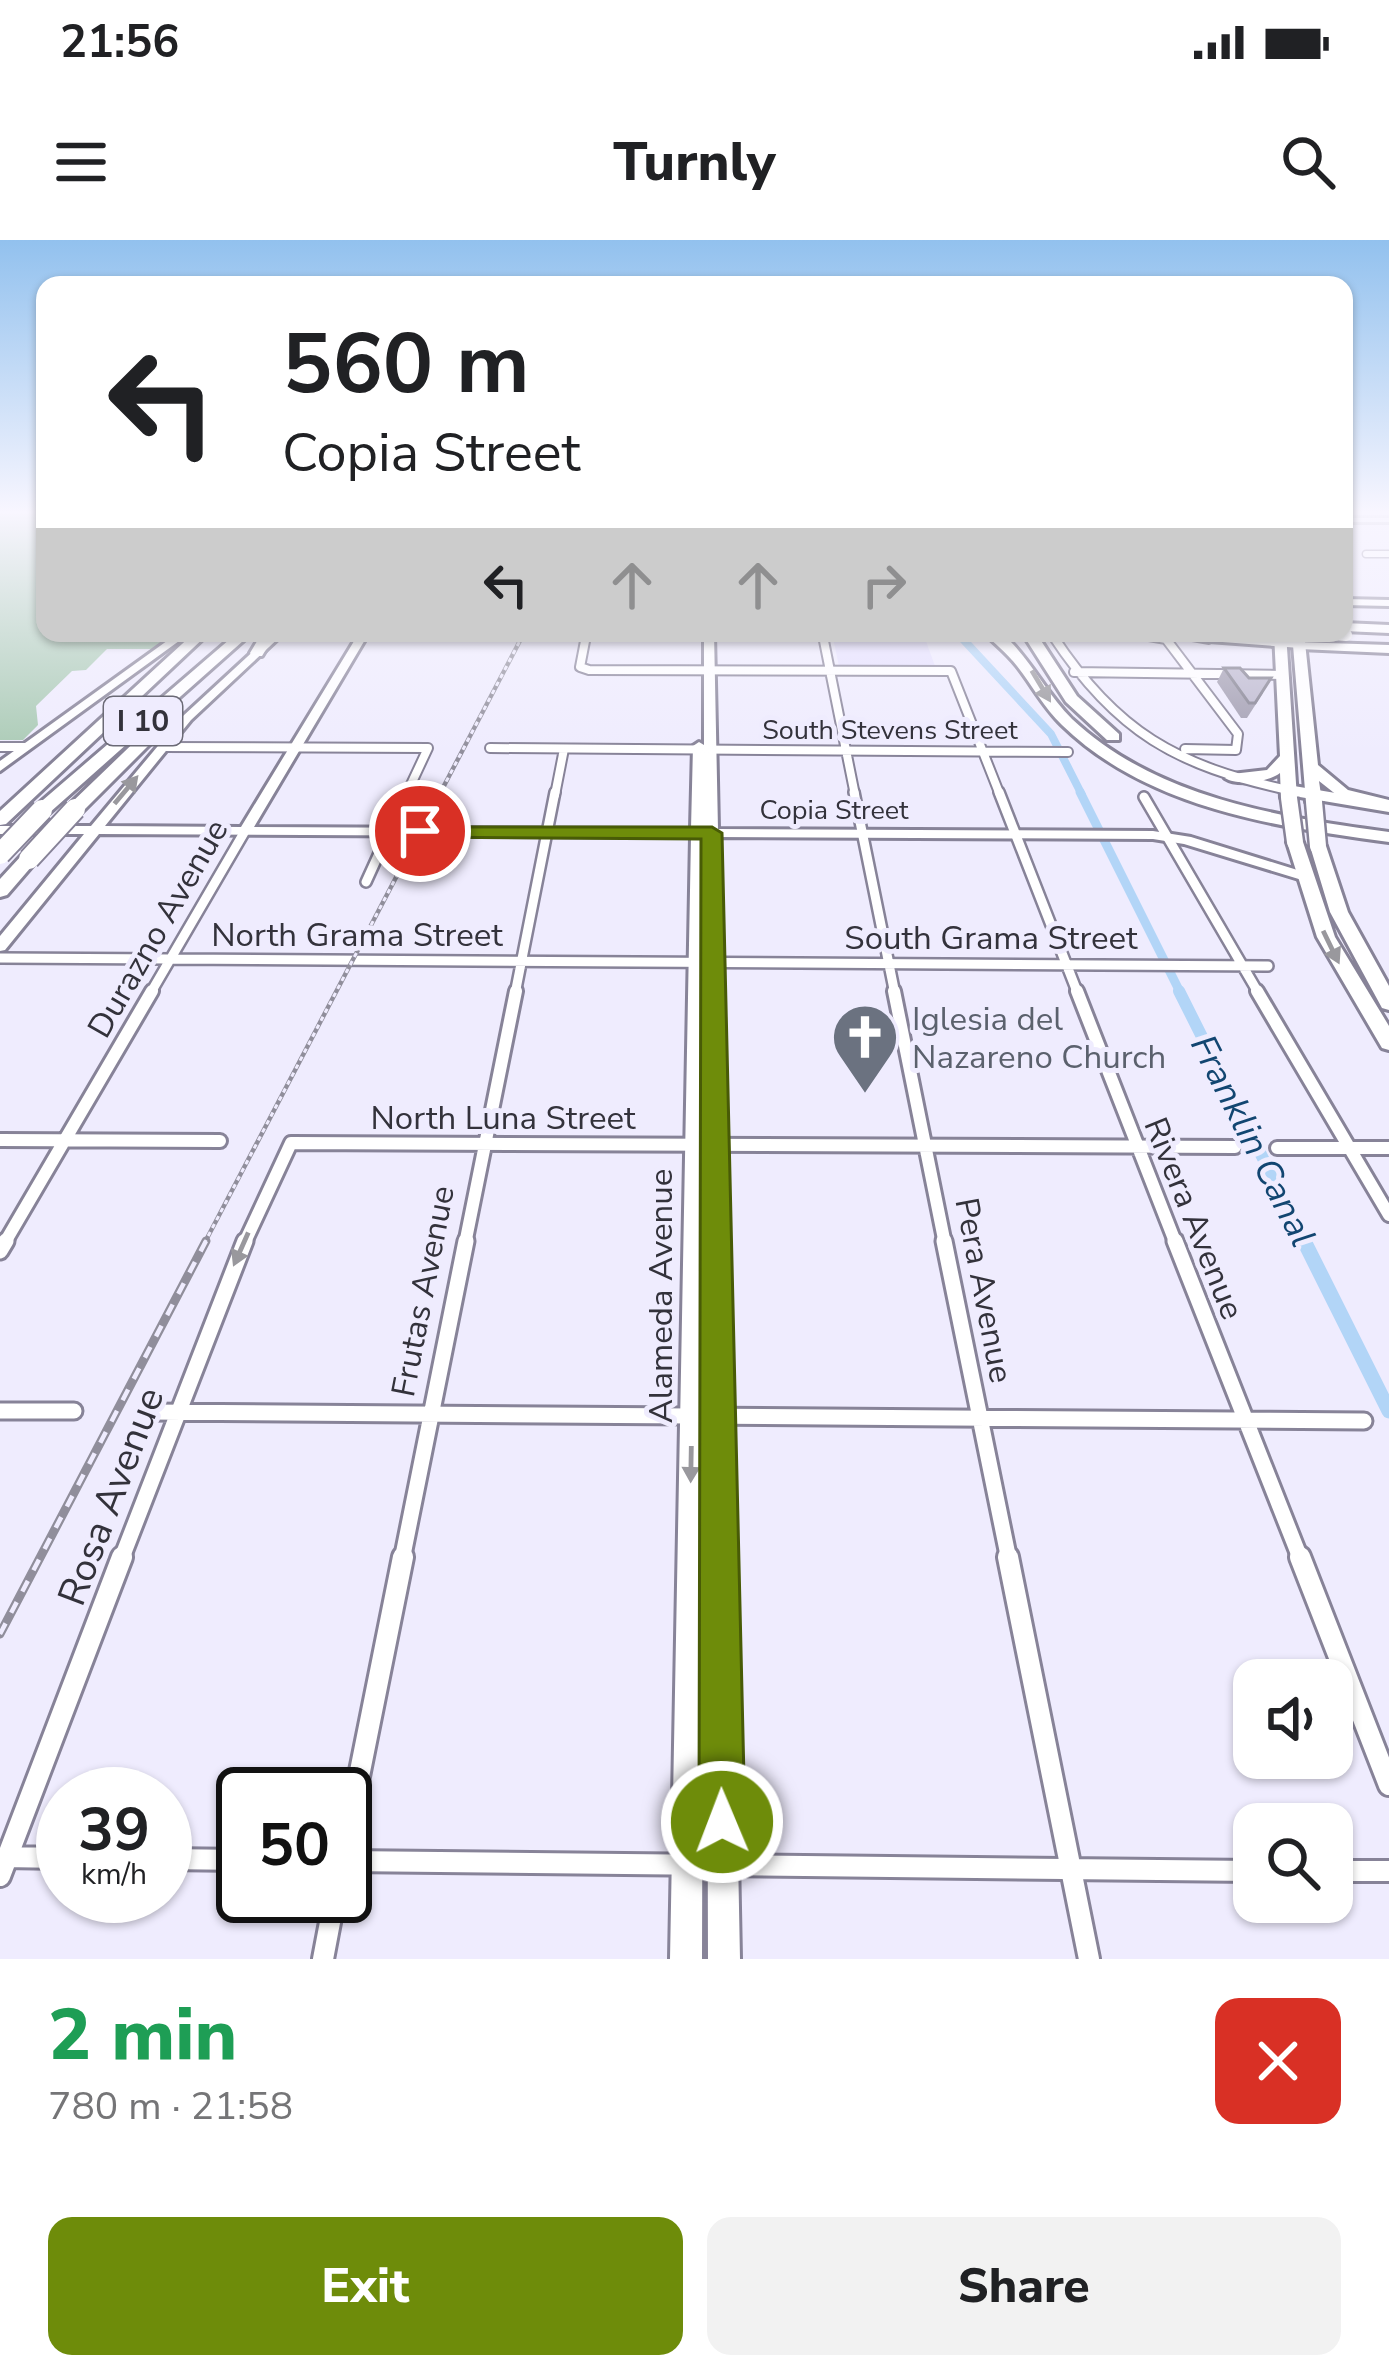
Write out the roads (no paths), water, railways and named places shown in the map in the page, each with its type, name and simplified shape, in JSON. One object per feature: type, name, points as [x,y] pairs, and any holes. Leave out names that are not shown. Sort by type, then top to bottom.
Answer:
[{"type":"highway","points":[[1353,630],[1389,628]]},
{"type":"highway","points":[[1353,630],[1389,628]]},
{"type":"highway","points":[[1353,633],[1389,649]]},
{"type":"highway","points":[[65,759],[188,642]]},
{"type":"highway","name":"I 10","points":[[6,814],[65,759],[214,642]]},
{"type":"highway","name":"I 10","points":[[0,854],[42,810],[235,642]]},
{"type":"highway","points":[[0,891],[133,751],[256,642]]},
{"type":"highway","points":[[257,653],[262,642]]},
{"type":"highway","points":[[1003,642],[1018,653],[1054,709],[1116,764],[1196,801],[1300,831],[1389,841]]},
{"type":"highway","points":[[1036,642],[1086,716],[1138,753],[1224,789],[1389,823]]},
{"type":"highway","points":[[1289,794],[1389,806]]},
{"type":"main road","points":[[1353,602],[1389,602]]},
{"type":"main road","points":[[0,767],[184,642]]},
{"type":"main road","points":[[0,946],[199,705],[269,642]]},
{"type":"main road","name":"Durazno Avenue","points":[[245,831],[358,642]]},
{"type":"main road","name":"Alameda Avenue","points":[[686,1959],[692,1416],[704,1144],[701,642]]},
{"type":"main road","name":"Alameda Avenue","points":[[704,671],[709,642]]},
{"type":"main road","points":[[1280,642],[1289,794],[1302,876],[1325,937],[1389,1043]]},
{"type":"main road","points":[[1300,646],[1318,846],[1339,912],[1389,1003]]},
{"type":"main road","points":[[1284,698],[1292,711],[1305,718]]},
{"type":"main road","points":[[1232,778],[1271,774],[1287,757]]},
{"type":"main road","points":[[1311,766],[1343,793],[1389,806]]},
{"type":"main road","name":"Copia Street","points":[[0,830],[1166,836],[1302,876]]},
{"type":"main road","points":[[0,844],[55,845],[66,861]]},
{"type":"main road","points":[[1302,876],[1319,884],[1326,901],[1339,912]]},
{"type":"main road","name":"Alameda Avenue","points":[[704,1144],[718,1416],[724,1959]]},
{"type":"street","points":[[584,642],[580,665],[589,670],[830,671]]},
{"type":"street","name":"Pera Avenue","points":[[824,642],[1089,1959]]},
{"type":"street","points":[[1056,642],[1095,699],[1143,740],[1188,764],[1289,794]]},
{"type":"street","points":[[1169,642],[1235,728],[1236,750],[1185,749]]},
{"type":"street","name":"Rivera Avenue","points":[[830,671],[951,671],[1389,1785]]},
{"type":"street","points":[[1074,672],[1283,675]]},
{"type":"street","points":[[0,747],[25,748]]},
{"type":"street","points":[[162,747],[428,748],[366,883]]},
{"type":"street","name":"South Stevens Street","points":[[490,748],[1069,752]]},
{"type":"street","name":"Frutas Avenue","points":[[361,1767],[564,749]]},
{"type":"street","points":[[1144,797],[1389,1215]]},
{"type":"street","name":"Durazno Avenue","points":[[0,1251],[245,831]]},
{"type":"street","name":"North Grama Street","points":[[0,958],[704,963]]},
{"type":"street","name":"South Grama Street","points":[[704,963],[1268,966]]},
{"type":"street","points":[[0,1140],[220,1141]]},
{"type":"street","name":"North Luna Street","points":[[291,1143],[1235,1147]]},
{"type":"street","name":"Rosa Avenue","points":[[2,1864],[237,1258],[291,1143]]},
{"type":"street","points":[[1276,1148],[1389,1148]]},
{"type":"street","points":[[0,1411],[74,1411]]},
{"type":"street","points":[[147,1412],[1364,1421]]},
{"type":"street","points":[[2,1864],[36,1861]]},
{"type":"street","points":[[372,1861],[1233,1871]]},
{"type":"street","points":[[1353,1871],[1389,1871]]},
{"type":"street","points":[[322,1959],[329,1923]]},
{"type":"waterway","name":"Franklin Canal","points":[[966,642],[1051,734],[1082,795]]},
{"type":"waterway","name":"Franklin Canal","points":[[1080,792],[1181,994]]},
{"type":"waterway","name":"Franklin Canal","points":[[1179,991],[1306,1244]]},
{"type":"waterway","name":"Franklin Canal","points":[[1304,1241],[1389,1411]]},
{"type":"railway","points":[[204,1244],[519,642]]},
{"type":"railway","points":[[0,1634],[206,1241]]},
{"type":"place","name":"Iglesia del Nazareno Church","points":[[865,1096]]}]
